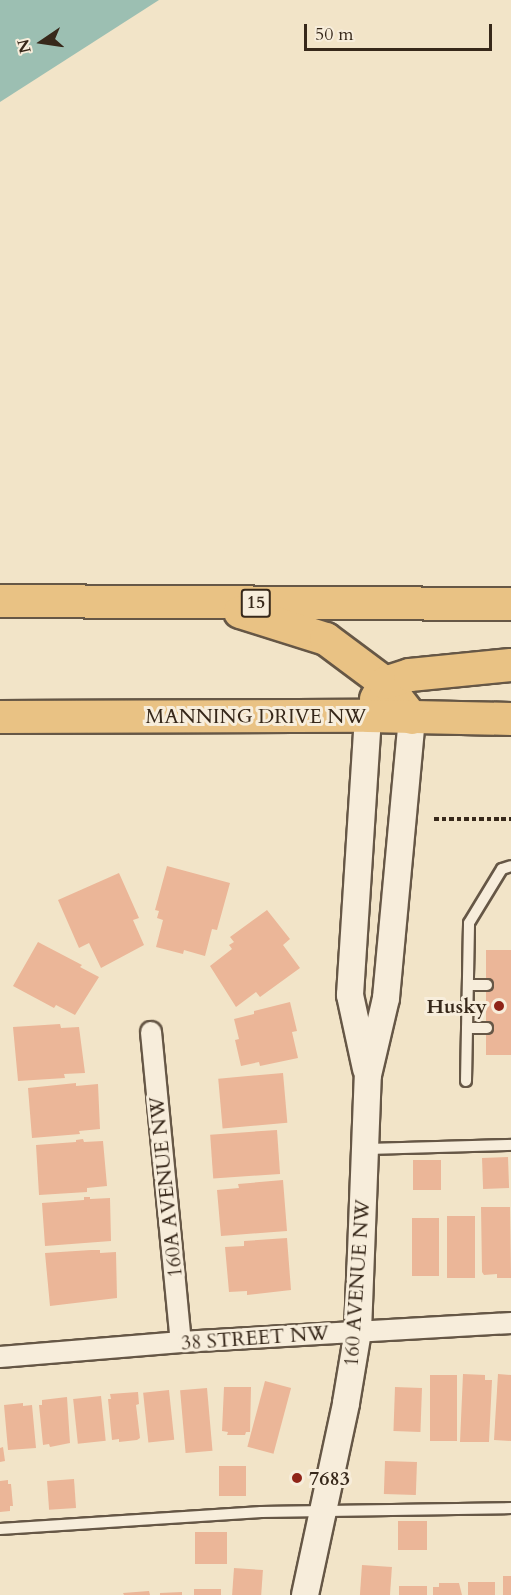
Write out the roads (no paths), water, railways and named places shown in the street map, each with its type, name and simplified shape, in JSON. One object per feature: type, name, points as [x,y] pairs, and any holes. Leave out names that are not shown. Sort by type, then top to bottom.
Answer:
[{"type":"main road","name":"15","points":[[0,601],[511,604]]},
{"type":"main road","points":[[211,602],[326,639],[385,683],[412,718]]},
{"type":"main road","points":[[368,716],[385,683],[410,675],[511,665]]},
{"type":"main road","name":"MANNING DRIVE NW","points":[[0,717],[511,718]]},
{"type":"street","name":"160 AVENUE NW","points":[[368,716],[350,995],[368,1075]]},
{"type":"street","name":"160 AVENUE NW","points":[[305,1595],[346,1403],[358,1331],[368,1075],[386,998],[412,718]]},
{"type":"street","name":"160A AVENUE NW","points":[[151,1032],[182,1342]]},
{"type":"street","name":"38 STREET NW","points":[[0,1357],[182,1342],[511,1323]]},
{"type":"lane","points":[[466,1081],[469,923],[502,869],[511,866]]},
{"type":"lane","points":[[468,985],[487,985]]},
{"type":"lane","points":[[467,1028],[488,1028]]},
{"type":"lane","points":[[364,1149],[511,1145]]},
{"type":"lane","points":[[0,1529],[261,1512],[511,1508]]},
{"type":"place","name":"Husky","points":[[499,1006]]},
{"type":"place","name":"7683","points":[[297,1478]]}]
